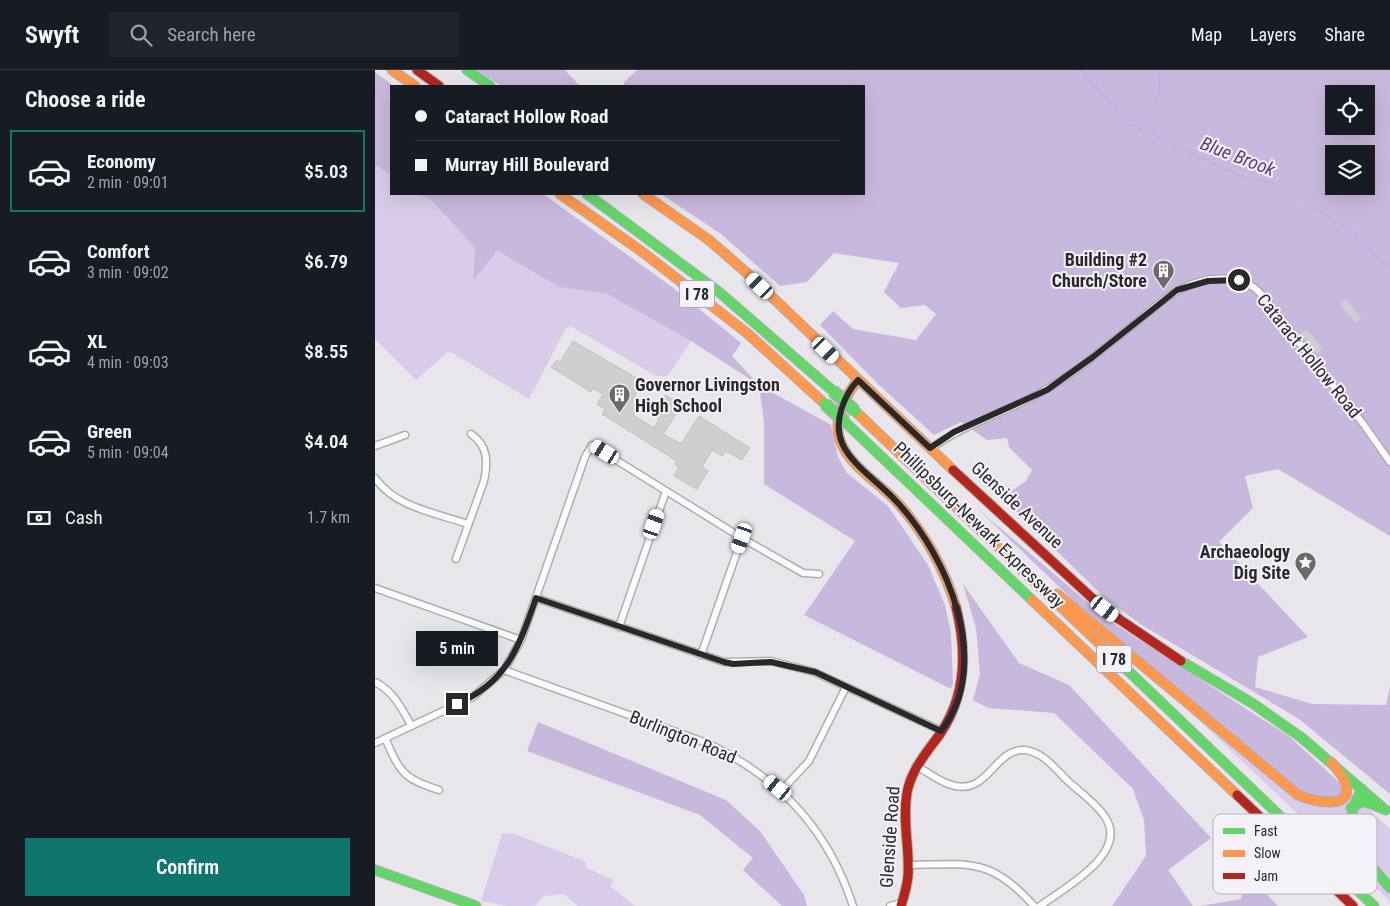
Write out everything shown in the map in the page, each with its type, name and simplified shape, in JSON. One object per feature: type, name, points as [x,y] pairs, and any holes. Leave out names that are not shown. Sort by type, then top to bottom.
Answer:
[{"type":"main road","points":[[392,70],[414,85]]},
{"type":"main road","points":[[417,70],[438,85]]},
{"type":"main road","points":[[467,70],[490,85]]},
{"type":"main road","name":"Phillipsburg-Newark Expressway","points":[[561,195],[641,251],[747,333],[845,422],[1256,814]]},
{"type":"main road","name":"Phillipsburg-Newark Expressway","points":[[588,195],[719,292],[833,391],[1278,814]]},
{"type":"main road","name":"Glenside Avenue","points":[[644,195],[709,240],[747,273],[930,448],[1105,609],[1173,656],[1252,703],[1302,738],[1388,812]]},
{"type":"main road","name":"Glenside Road","points":[[858,380],[843,405],[839,431],[841,441],[851,458],[895,500],[923,534],[943,570],[958,616],[964,652],[962,687],[951,716],[917,766],[906,801],[908,865],[906,889],[901,904]]},
{"type":"main road","points":[[995,544],[1133,657],[1284,785],[1313,802],[1326,804],[1342,798],[1360,787]]},
{"type":"main road","points":[[1331,762],[1346,783],[1346,792],[1342,798]]},
{"type":"main road","points":[[1350,814],[1360,787]]},
{"type":"main road","points":[[1351,808],[1363,801],[1388,812]]},
{"type":"main road","points":[[375,870],[475,906]]},
{"type":"main road","points":[[1377,871],[1390,888]]},
{"type":"main road","name":"Phillipsburg-Newark Expressway","points":[[1340,894],[1353,906]]},
{"type":"main road","name":"Phillipsburg-Newark Expressway","points":[[1361,894],[1374,906]]},
{"type":"street","name":"Cataract Hollow Road","points":[[930,448],[954,432],[1047,390],[1093,357],[1177,290],[1200,283],[1234,279],[1250,285],[1261,294],[1364,425],[1390,462]]},
{"type":"street","points":[[455,559],[484,481],[487,463],[483,444],[471,434]]},
{"type":"street","points":[[375,446],[405,435]]},
{"type":"street","points":[[375,743],[411,724],[473,697],[504,670],[521,640],[585,457],[592,445],[742,538],[803,573],[819,574]]},
{"type":"street","points":[[376,480],[399,500],[468,524]]},
{"type":"street","points":[[619,626],[666,490]]},
{"type":"street","points":[[701,655],[742,538]]},
{"type":"street","points":[[375,588],[521,640]]},
{"type":"street","points":[[536,598],[701,655],[733,664],[762,661],[789,664],[815,672],[941,731]]},
{"type":"street","name":"Burlington Road","points":[[504,670],[707,743],[735,757],[781,791],[814,827],[847,888],[853,906]]},
{"type":"street","points":[[375,682],[389,690],[411,724]]},
{"type":"street","points":[[781,791],[809,762],[846,687]]},
{"type":"street","points":[[385,738],[396,764],[405,774],[415,782],[439,790]]},
{"type":"street","points":[[917,766],[947,783],[964,786],[986,778],[1010,753],[1023,750],[1032,751],[1043,758],[1105,816],[1111,836],[1103,857],[1041,906]]},
{"type":"street","points":[[908,865],[970,864],[981,867],[1006,879],[1034,906]]},
{"type":"street","points":[[890,906],[901,904]]},
{"type":"shaded area","points":[[477,70],[565,70],[579,85],[500,85]]},
{"type":"shaded area","points":[[637,70],[1390,70],[1390,536],[1278,469],[1245,476],[1253,508],[1219,542],[1308,637],[1258,657],[1255,687],[1312,704],[1386,705],[1390,686],[1390,794],[1299,719],[1142,625],[1106,599],[1002,498],[1026,481],[1032,470],[1009,447],[1007,438],[987,440],[961,422],[934,435],[878,384],[820,325],[833,311],[853,329],[916,340],[936,314],[925,305],[901,308],[884,292],[899,263],[834,253],[807,282],[780,286],[721,234],[662,195],[865,195],[865,85],[624,85],[624,82]]},
{"type":"shaded area","points":[[375,72],[393,85],[390,85],[390,174],[375,165]]},
{"type":"shaded area","points":[[375,165],[390,174],[390,195],[422,195],[432,201],[475,248],[473,280],[496,251],[559,287],[607,294],[691,341],[669,374],[666,376],[656,376],[572,327],[566,328],[529,399],[449,351],[416,380],[375,339]]},
{"type":"shaded area","points":[[422,195],[544,195],[672,287],[741,343],[732,356],[759,385],[691,341],[607,294],[559,287],[497,251],[473,281],[475,248],[432,201]]},
{"type":"shaded area","points":[[759,385],[831,425],[838,457],[847,473],[888,506],[928,565],[945,605],[951,633],[953,684],[951,689],[804,615],[855,541],[764,484],[764,422]]},
{"type":"shaded area","points":[[979,510],[1107,619],[1290,737],[1353,795],[1336,805],[1320,808],[1150,674]]},
{"type":"shaded area","points":[[963,584],[1019,663],[1069,685],[1211,838],[1168,870],[1193,906],[1112,906],[1146,856],[1144,820],[1133,789],[1054,713],[988,708],[973,700],[980,674],[976,628]]},
{"type":"shaded area","points":[[1150,674],[1353,795],[1374,814],[1298,814]]},
{"type":"shaded area","points":[[538,722],[726,800],[760,831],[804,895],[807,906],[782,906],[743,870],[753,858],[700,815],[527,751]]},
{"type":"shaded area","points":[[1377,817],[1390,829],[1390,901],[1377,889]]},
{"type":"shaded area","points":[[512,833],[587,862],[585,867],[614,880],[610,886],[635,906],[578,906],[564,894],[544,896],[535,906],[508,906],[481,901],[502,834]]},
{"type":"shaded area","points":[[1242,894],[1266,894],[1278,906],[1200,906],[1241,899]]},
{"type":"building","points":[[1346,298],[1362,319],[1356,324],[1339,304]]},
{"type":"building","points":[[1307,329],[1324,350],[1317,354],[1300,333]]},
{"type":"building","name":"Governor Livingston High School","points":[[573,341],[643,382],[632,400],[639,405],[633,415],[654,428],[659,419],[653,416],[665,395],[682,405],[663,434],[681,444],[699,416],[750,448],[742,460],[726,451],[722,456],[712,450],[702,467],[708,471],[697,489],[674,476],[679,467],[675,464],[677,461],[602,414],[605,409],[597,404],[603,394],[593,388],[591,392],[551,367],[557,360],[560,362]]},
{"type":"waterway","name":"Blue Brook","points":[[1080,70],[1126,122],[1243,177],[1273,183],[1355,233],[1379,259],[1390,267]]},
{"type":"waterway","points":[[1141,130],[1143,117],[1156,103],[1159,96],[1158,70]]},
{"type":"traffic: fast","points":[[467,70],[489,85]]},
{"type":"traffic: fast","points":[[588,195],[719,292],[833,391]]},
{"type":"traffic: fast","points":[[833,391],[855,411]]},
{"type":"traffic: fast","points":[[825,404],[845,422]]},
{"type":"traffic: fast","points":[[845,422],[1032,600]]},
{"type":"traffic: fast","points":[[1181,661],[1252,703],[1302,738],[1382,807]]},
{"type":"traffic: fast","points":[[1121,664],[1278,814]]},
{"type":"traffic: fast","points":[[1352,814],[1362,789]]},
{"type":"traffic: fast","points":[[1351,808],[1363,801],[1386,810]]},
{"type":"traffic: fast","points":[[375,870],[476,906]]},
{"type":"traffic: fast","points":[[1377,872],[1390,888]]},
{"type":"traffic: fast","points":[[1361,894],[1374,906]]},
{"type":"traffic: slow","points":[[392,70],[414,85]]},
{"type":"traffic: slow","points":[[561,195],[641,251],[747,333],[825,404]]},
{"type":"traffic: slow","points":[[644,195],[709,240],[747,273],[953,470]]},
{"type":"traffic: slow","points":[[858,380],[841,408],[838,424],[840,440],[844,449],[857,466],[896,501],[915,525],[939,564],[956,607]]},
{"type":"traffic: slow","points":[[855,411],[1121,664]]},
{"type":"traffic: slow","points":[[1057,594],[1298,795],[1312,800],[1330,802],[1344,798],[1347,791],[1345,782],[1331,762]]},
{"type":"traffic: slow","points":[[1032,600],[1237,795]]},
{"type":"traffic: jam","points":[[417,70],[438,85]]},
{"type":"traffic: jam","points":[[953,470],[1104,609],[1181,661]]},
{"type":"traffic: jam","points":[[901,906],[908,876],[905,814],[909,785],[920,762],[949,719],[960,688],[963,656],[960,623],[956,607]]},
{"type":"traffic: jam","points":[[1237,795],[1257,814]]},
{"type":"traffic: jam","points":[[1340,894],[1353,906]]},
{"type":"place","name":"Building #2 Church/Store","points":[[1163,289]]},
{"type":"place","name":"Governor Livingston High School","points":[[619,414]]},
{"type":"place","name":"Archaeology Dig Site","points":[[1306,581]]},
{"type":"route","points":[[457,704],[473,697],[485,688],[499,676],[511,661],[521,640],[536,598],[718,661],[733,664],[752,661],[789,664],[815,672],[941,731],[951,716],[957,702],[965,668],[958,616],[943,570],[935,552],[923,534],[895,500],[845,450],[839,431],[841,410],[852,386],[858,380],[930,448],[954,432],[1029,400],[1047,390],[1093,357],[1177,290],[1208,281],[1239,280]]}]
